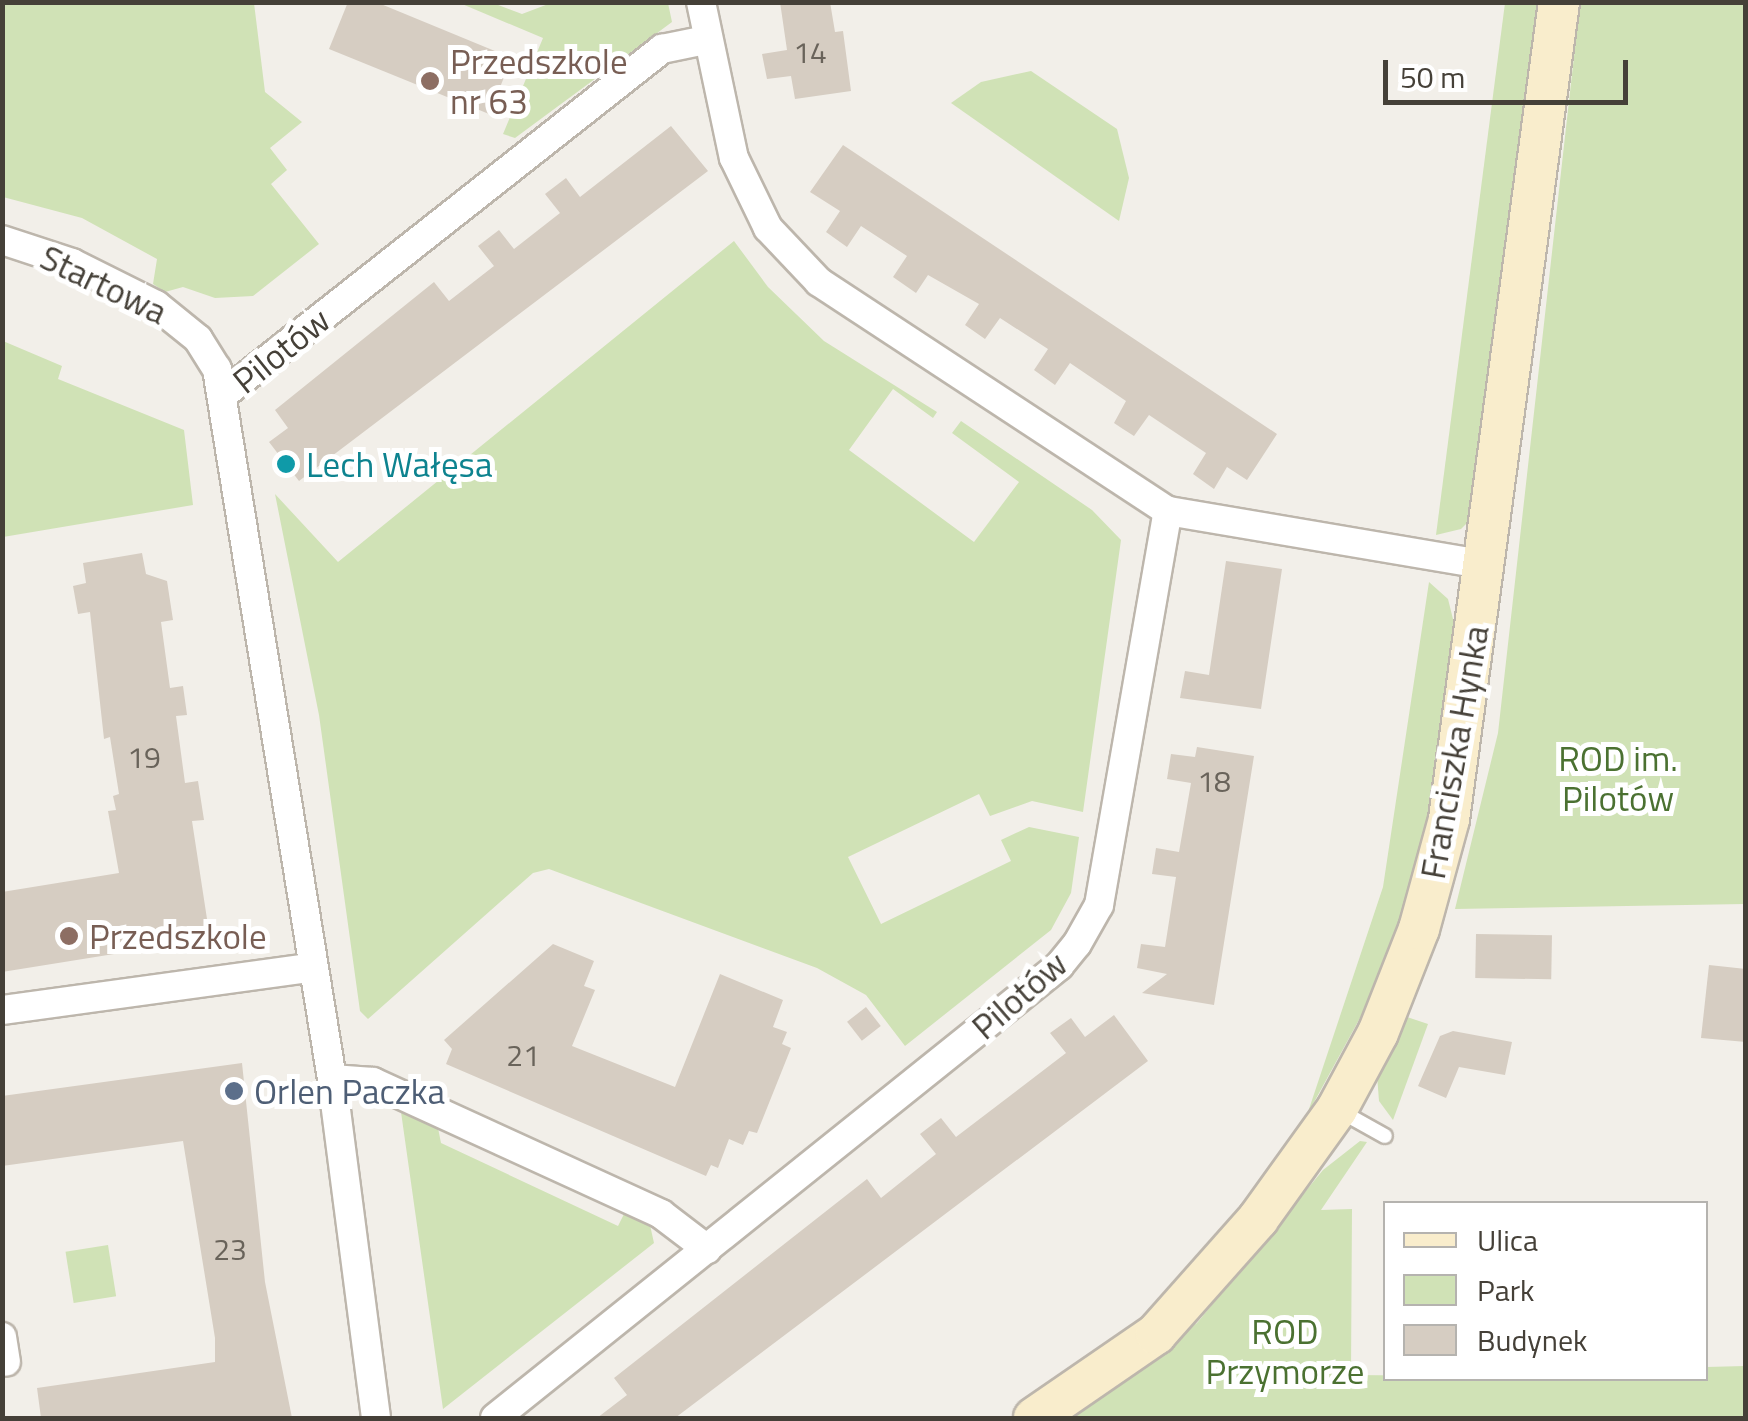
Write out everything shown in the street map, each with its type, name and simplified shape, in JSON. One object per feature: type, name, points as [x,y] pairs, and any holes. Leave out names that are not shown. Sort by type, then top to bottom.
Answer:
[{"type":"street","points":[[701,2],[734,158],[768,228],[792,259],[1168,512],[1486,565]]},
{"type":"street","name":"Franciszka Hynka","points":[[1034,1418],[1156,1334],[1209,1281],[1336,1109],[1378,1033],[1424,910],[1450,819],[1558,2]]},
{"type":"street","name":"Pilotów","points":[[376,1418],[332,1079],[310,968],[224,394],[662,48],[706,40]]},
{"type":"street","name":"Startowa","points":[[2,240],[121,284],[178,319],[210,354],[224,394]]},
{"type":"street","name":"Pilotów","points":[[495,1418],[1059,966],[1090,926],[1168,512]]},
{"type":"street","points":[[2,1010],[310,968]]},
{"type":"street","points":[[332,1079],[373,1082],[441,1112],[661,1214],[707,1249]]},
{"type":"lane","points":[[1336,1109],[1385,1136]]},
{"type":"green space","points":[[2,3],[254,3],[265,92],[302,122],[270,148],[287,170],[271,184],[319,244],[253,296],[215,298],[183,287],[165,292],[153,284],[157,259],[82,218],[3,197]]},
{"type":"green space","points":[[493,3],[522,14],[551,3],[668,3],[672,22],[515,138],[503,134],[543,38],[462,4]]},
{"type":"green space","points":[[1505,3],[1538,3],[1471,519],[1461,529],[1436,535]]},
{"type":"green space","name":"ROD im. Pilotów","points":[[1580,3],[1745,3],[1745,904],[1455,909],[1498,733]]},
{"type":"green space","points":[[1031,71],[1117,129],[1129,178],[1119,221],[951,103],[981,82]]},
{"type":"green space","points":[[734,241],[768,287],[824,341],[937,412],[933,418],[893,389],[849,450],[974,542],[1019,482],[952,433],[961,421],[1092,510],[1121,540],[1083,812],[1032,801],[990,816],[979,794],[848,857],[881,924],[1011,861],[1001,840],[1029,827],[1079,837],[1071,893],[1051,930],[905,1046],[866,995],[817,968],[549,869],[533,873],[368,1019],[360,1011],[319,715],[275,494],[338,562]]},
{"type":"green space","points":[[3,341],[62,366],[58,379],[184,430],[193,505],[3,537]]},
{"type":"green space","points":[[1429,582],[1448,599],[1455,627],[1428,815],[1399,926],[1372,996],[1307,1115],[1383,887]]},
{"type":"green space","points":[[1404,1016],[1428,1024],[1393,1120],[1379,1101],[1377,1075]]},
{"type":"green space","points":[[401,1112],[438,1128],[441,1143],[618,1226],[624,1214],[650,1225],[654,1243],[443,1409]]},
{"type":"green space","name":"ROD Przymorze","points":[[1360,1141],[1367,1142],[1321,1210],[1352,1209],[1351,1375],[1383,1375],[1383,1381],[1708,1381],[1708,1367],[1745,1366],[1745,1418],[1072,1418],[1197,1323],[1323,1170]]},
{"type":"green space","points":[[108,1245],[116,1296],[74,1303],[66,1252]]},
{"type":"building","points":[[348,2],[376,2],[512,58],[489,114],[329,49]]},
{"type":"building","points":[[780,2],[830,2],[835,32],[843,31],[851,91],[795,99],[791,76],[767,79],[762,54],[787,50]]},
{"type":"building","points":[[671,126],[708,171],[299,481],[269,442],[288,428],[275,410],[434,282],[449,301],[494,266],[478,246],[499,230],[514,249],[560,213],[545,194],[566,178],[580,197]]},
{"type":"building","points":[[843,145],[1277,434],[1247,480],[1227,467],[1214,489],[1193,474],[1206,453],[1149,415],[1134,436],[1114,423],[1126,401],[1070,363],[1055,385],[1034,370],[1048,349],[1000,318],[985,339],[965,325],[979,304],[928,275],[916,293],[893,277],[907,256],[861,226],[847,247],[826,232],[840,211],[810,192]]},
{"type":"building","points":[[142,553],[146,574],[167,581],[173,620],[161,622],[170,688],[183,686],[187,715],[176,716],[185,783],[198,781],[204,820],[192,821],[209,932],[168,938],[170,945],[2,972],[2,892],[119,873],[108,811],[116,810],[113,796],[119,794],[110,737],[104,739],[90,612],[78,614],[73,586],[86,583],[83,563]]},
{"type":"building","points":[[1226,561],[1282,569],[1261,709],[1180,698],[1185,671],[1209,675]]},
{"type":"building","points":[[1197,747],[1254,756],[1214,1005],[1142,993],[1167,974],[1137,968],[1141,944],[1165,947],[1176,877],[1152,874],[1156,848],[1179,852],[1191,783],[1167,779],[1171,754],[1195,757]]},
{"type":"building","points":[[1476,934],[1552,935],[1551,979],[1475,978]]},
{"type":"building","points":[[553,944],[594,961],[584,986],[595,990],[572,1046],[675,1087],[720,974],[783,1000],[773,1027],[787,1032],[782,1044],[791,1048],[757,1133],[749,1131],[743,1145],[729,1139],[718,1168],[711,1165],[706,1176],[446,1064],[452,1049],[444,1040]]},
{"type":"building","points":[[1709,965],[1746,969],[1746,1042],[1701,1038]]},
{"type":"building","points":[[866,1007],[881,1026],[862,1041],[847,1022]]},
{"type":"building","points":[[1114,1015],[1148,1061],[675,1418],[597,1418],[627,1395],[614,1378],[867,1179],[881,1198],[936,1154],[920,1134],[941,1118],[956,1137],[1066,1053],[1050,1033],[1071,1018],[1085,1037]]},
{"type":"building","points":[[1453,1031],[1512,1042],[1505,1075],[1459,1067],[1446,1098],[1418,1086],[1440,1036]]},
{"type":"building","points":[[242,1063],[265,1282],[292,1418],[41,1418],[37,1388],[215,1362],[215,1338],[183,1141],[2,1166],[2,1096]]},
{"type":"place","name":"Przedszkole nr 63","points":[[430,81]]},
{"type":"place","name":"Lech Wałęsa","points":[[286,464]]},
{"type":"place","name":"Przedszkole","points":[[69,936]]},
{"type":"place","name":"Orlen Paczka","points":[[234,1091]]}]
